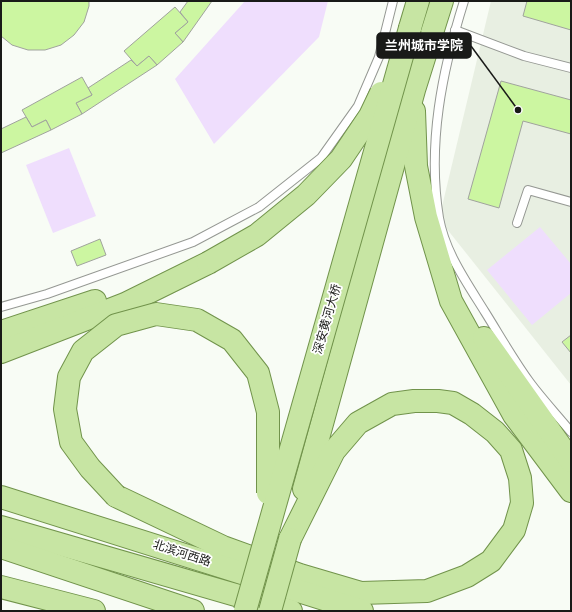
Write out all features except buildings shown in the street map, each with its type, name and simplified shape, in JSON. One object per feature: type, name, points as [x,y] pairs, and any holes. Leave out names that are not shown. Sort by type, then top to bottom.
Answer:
[{"type":"main road","points":[[1,352],[125,304],[208,263],[257,235],[306,195],[341,159],[370,116],[410,28],[418,1]]},
{"type":"main road","name":"深安黄河大桥","points":[[270,611],[414,90],[442,1]]},
{"type":"main road","name":"深安黄河大桥","points":[[245,611],[410,28]]},
{"type":"main road","points":[[414,90],[416,166],[426,217],[451,301],[514,415],[571,491]]},
{"type":"main road","points":[[436,253],[469,317],[571,461]]},
{"type":"main road","points":[[1,332],[208,263]]},
{"type":"main road","points":[[267,529],[270,468],[268,412],[258,372],[232,340],[197,320],[156,314],[116,326],[83,351],[69,377],[65,409],[71,442],[90,468],[116,496],[222,547],[300,575],[361,593],[427,591],[467,576],[491,561],[514,530],[522,502],[520,478],[511,450],[496,432],[472,414],[453,403],[438,401],[414,401],[392,404],[358,423],[334,451],[290,539]]},
{"type":"main road","name":"北滨河西路","points":[[1,497],[353,608]]},
{"type":"main road","name":"北滨河西路","points":[[1,527],[291,611]]},
{"type":"main road","points":[[1,547],[193,611]]},
{"type":"main road","points":[[162,547],[222,547]]},
{"type":"main road","points":[[300,575],[353,608]]},
{"type":"main road","points":[[1,587],[94,611]]},
{"type":"main road","points":[[1,601],[37,611]]},
{"type":"lane","points":[[1,307],[47,294],[193,242],[260,207],[321,158],[358,106],[379,57],[394,1]]},
{"type":"lane","points":[[464,1],[455,30],[438,109],[434,164],[439,219],[456,264],[479,303],[530,383],[571,432]]},
{"type":"lane","points":[[455,30],[524,56],[571,68]]},
{"type":"lane","points":[[517,223],[528,190],[571,202]]},
{"type":"shaded area","points":[[245,1],[328,1],[319,37],[214,144],[175,79]]},
{"type":"shaded area","points":[[491,1],[571,1],[571,385],[439,219]]},
{"type":"shaded area","points":[[69,148],[96,216],[53,233],[26,165]]},
{"type":"shaded area","points":[[540,227],[571,264],[571,293],[532,325],[487,270]]},
{"type":"place","name":"兰州城市学院","points":[[518,110]]}]
